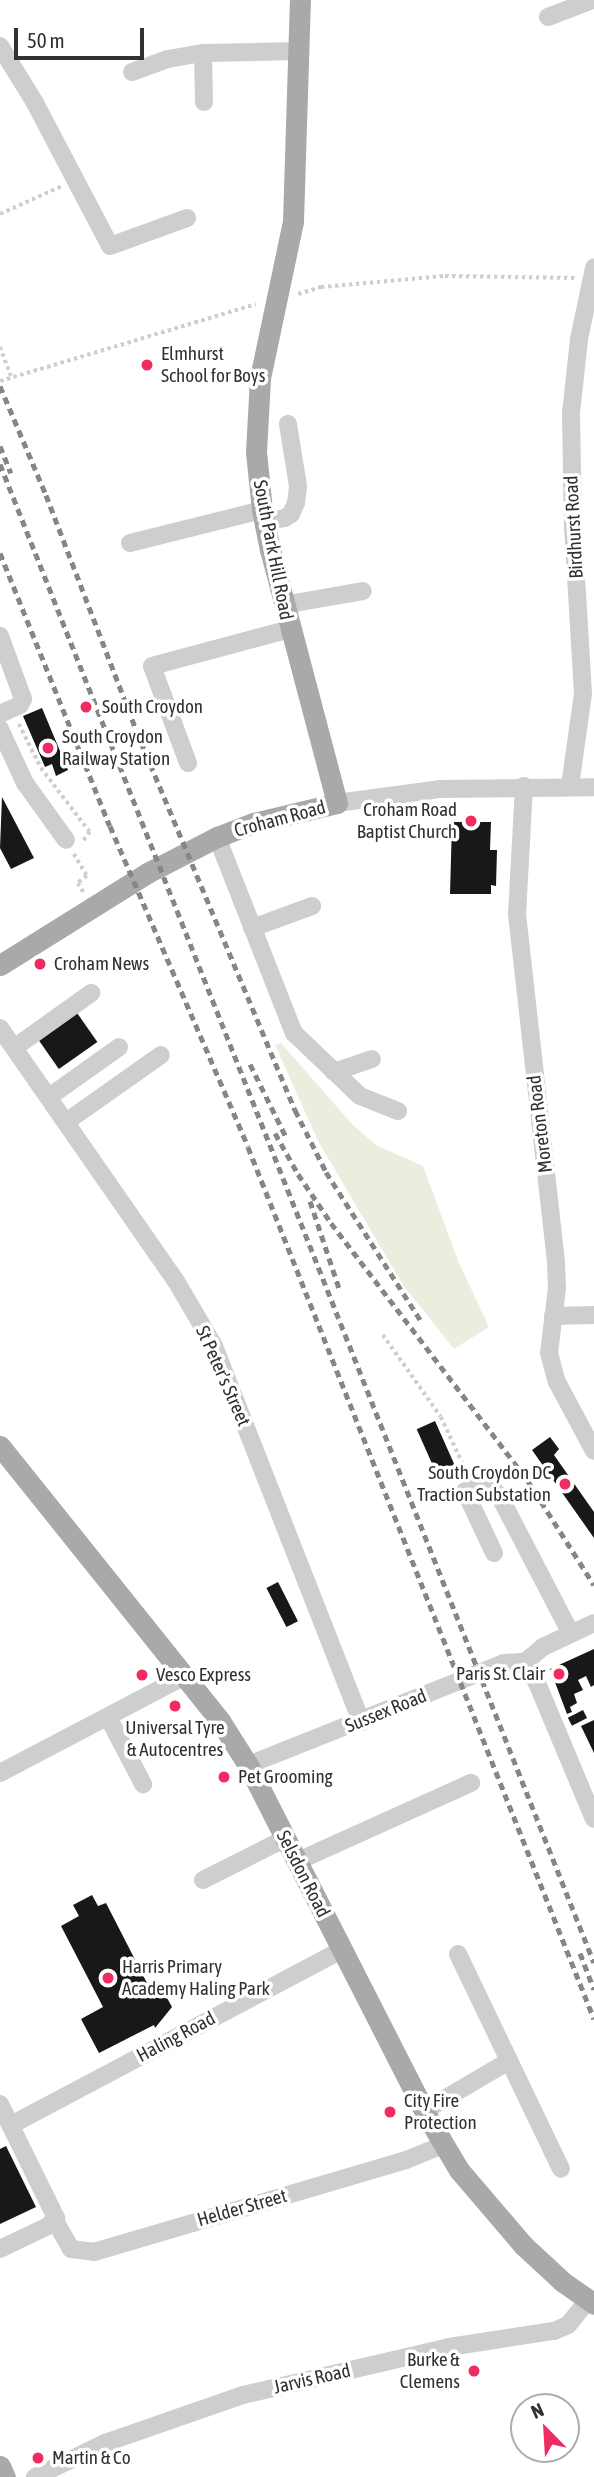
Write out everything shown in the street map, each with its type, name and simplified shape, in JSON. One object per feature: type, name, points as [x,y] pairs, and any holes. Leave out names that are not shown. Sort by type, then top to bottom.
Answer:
[{"type":"main road","name":"South Park Hill Road","points":[[300,0],[293,221],[279,299],[265,355],[257,409],[256,452],[263,516],[283,605],[337,803]]},
{"type":"main road","name":"Croham Road","points":[[0,965],[147,873],[217,837],[254,822],[337,803]]},
{"type":"main road","name":"Selsdon Road","points":[[1,1451],[219,1721],[248,1765],[424,2111],[470,2184],[506,2228],[553,2273],[591,2302]]},
{"type":"main road","points":[[0,2466],[5,2477]]},
{"type":"street","points":[[548,17],[592,0]]},
{"type":"street","points":[[0,46],[40,112],[110,246],[187,218]]},
{"type":"street","points":[[132,72],[168,59],[203,53],[299,51]]},
{"type":"street","points":[[203,53],[204,102]]},
{"type":"street","name":"Birdhurst Road","points":[[570,786],[589,693],[570,449],[575,369],[592,274]]},
{"type":"street","points":[[130,543],[263,516],[291,514],[296,503],[298,485],[288,424]]},
{"type":"street","points":[[283,605],[363,592]]},
{"type":"street","points":[[188,762],[152,666],[290,629]]},
{"type":"street","points":[[0,636],[21,691],[20,705],[6,712]]},
{"type":"street","points":[[0,729],[25,783],[66,840]]},
{"type":"street","name":"Moreton Road","points":[[524,786],[518,923],[556,1262],[549,1353],[554,1374],[594,1451]]},
{"type":"street","name":"Croham Road","points":[[337,803],[441,789],[594,787]]},
{"type":"street","points":[[217,837],[294,1033],[360,1096],[398,1111]]},
{"type":"street","points":[[251,928],[312,906]]},
{"type":"street","points":[[14,1048],[91,993]]},
{"type":"street","name":"St Peter's Street","points":[[0,1028],[176,1281],[214,1346],[360,1722]]},
{"type":"street","points":[[49,1097],[119,1047]]},
{"type":"street","points":[[66,1122],[161,1055]]},
{"type":"street","points":[[334,1072],[372,1059]]},
{"type":"street","points":[[552,1324],[594,1315]]},
{"type":"street","points":[[494,1553],[466,1491],[474,1487],[487,1485],[496,1491],[571,1634]]},
{"type":"street","name":"Sussex Road","points":[[248,1765],[504,1663],[524,1663],[538,1650],[594,1623]]},
{"type":"street","points":[[524,1663],[537,1683],[594,1819]]},
{"type":"street","points":[[0,1773],[183,1677]]},
{"type":"street","points":[[108,1717],[143,1784]]},
{"type":"street","points":[[298,1861],[471,1783]]},
{"type":"street","points":[[203,1880],[286,1838]]},
{"type":"street","name":"Haling Road","points":[[11,2125],[341,1950]]},
{"type":"street","points":[[458,1954],[561,2169]]},
{"type":"street","points":[[424,2111],[509,2061]]},
{"type":"street","points":[[0,2104],[53,2208],[55,2221],[0,2249]]},
{"type":"street","name":"Helder Street","points":[[55,2221],[71,2249],[94,2252],[406,2160],[443,2145]]},
{"type":"street","name":"Jarvis Road","points":[[35,2477],[105,2443],[243,2395],[449,2347],[554,2331],[568,2325],[591,2302]]},
{"type":"path","points":[[0,214],[74,181]]},
{"type":"path","points":[[0,381],[233,310],[321,287],[445,276],[592,274]]},
{"type":"path","points":[[0,347],[11,376]]},
{"type":"path","points":[[6,712],[24,734],[41,768],[90,832],[74,853],[88,876],[78,883],[85,894]]},
{"type":"path","points":[[24,734],[30,732]]},
{"type":"path","points":[[383,1335],[440,1417],[474,1487]]},
{"type":"green space","points":[[281,1043],[352,1124],[376,1145],[423,1166],[459,1263],[489,1327],[454,1349],[403,1285],[318,1141],[275,1045]]},
{"type":"building","name":"South Croydon Railway Station","points":[[42,708],[68,770],[56,776],[52,764],[45,767],[23,716]]},
{"type":"building","points":[[2,797],[34,858],[11,869],[0,848]]},
{"type":"building","points":[[452,822],[491,822],[490,850],[497,850],[496,886],[491,885],[491,894],[450,894]]},
{"type":"building","points":[[75,1010],[97,1042],[59,1069],[36,1037]]},
{"type":"building","points":[[435,1421],[456,1469],[438,1477],[417,1429]]},
{"type":"building","name":"South Croydon DC Traction Substation","points":[[550,1437],[559,1449],[554,1455],[594,1512],[594,1538],[532,1450]]},
{"type":"building","points":[[278,1582],[298,1621],[286,1627],[266,1588]]},
{"type":"building","points":[[594,1649],[594,1685],[591,1687],[586,1676],[578,1680],[583,1690],[574,1694],[577,1703],[570,1707],[572,1712],[567,1714],[550,1669]]},
{"type":"building","points":[[583,1710],[587,1718],[572,1726],[568,1718]]},
{"type":"building","points":[[594,1720],[594,1753],[581,1726]]},
{"type":"building","points":[[92,1895],[98,1906],[106,1903],[148,1985],[157,1980],[172,2007],[155,2028],[154,2025],[99,2053],[81,2019],[103,2007],[61,1926],[79,1916],[73,1905]]},
{"type":"building","points":[[6,2146],[36,2207],[0,2224],[0,2149]]},
{"type":"railway","points":[[0,386],[46,495],[141,742],[295,1110],[326,1172],[421,1321]]},
{"type":"railway","points":[[0,446],[11,473]]},
{"type":"railway","points":[[0,464],[594,1963]]},
{"type":"railway","points":[[0,553],[110,826],[248,1147],[594,2019]]},
{"type":"railway","points":[[250,1064],[287,1139]]},
{"type":"railway","points":[[275,1133],[298,1174],[331,1223],[528,1481],[594,1585]]},
{"type":"railway","points":[[310,1201],[340,1291]]},
{"type":"railway","points":[[580,1953],[594,1989]]},
{"type":"place","name":"Elmhurst School for Boys","points":[[147,365]]},
{"type":"place","name":"South Croydon","points":[[86,707]]},
{"type":"place","name":"South Croydon Railway Station","points":[[48,748]]},
{"type":"place","name":"Croham Road Baptist Church","points":[[471,821]]},
{"type":"place","name":"Croham News","points":[[40,964]]},
{"type":"place","name":"South Croydon DC Traction Substation","points":[[565,1484]]},
{"type":"place","name":"Paris St. Clair","points":[[559,1674]]},
{"type":"place","name":"Vesco Express","points":[[142,1675]]},
{"type":"place","name":"Universal Tyre & Autocentres","points":[[175,1706]]},
{"type":"place","name":"Pet Grooming","points":[[224,1777]]},
{"type":"place","name":"Harris Primary Academy Haling Park","points":[[108,1978]]},
{"type":"place","name":"City Fire Protection","points":[[390,2112]]},
{"type":"place","name":"Burke & Clemens","points":[[474,2371]]},
{"type":"place","name":"Martin & Co","points":[[38,2458]]}]
